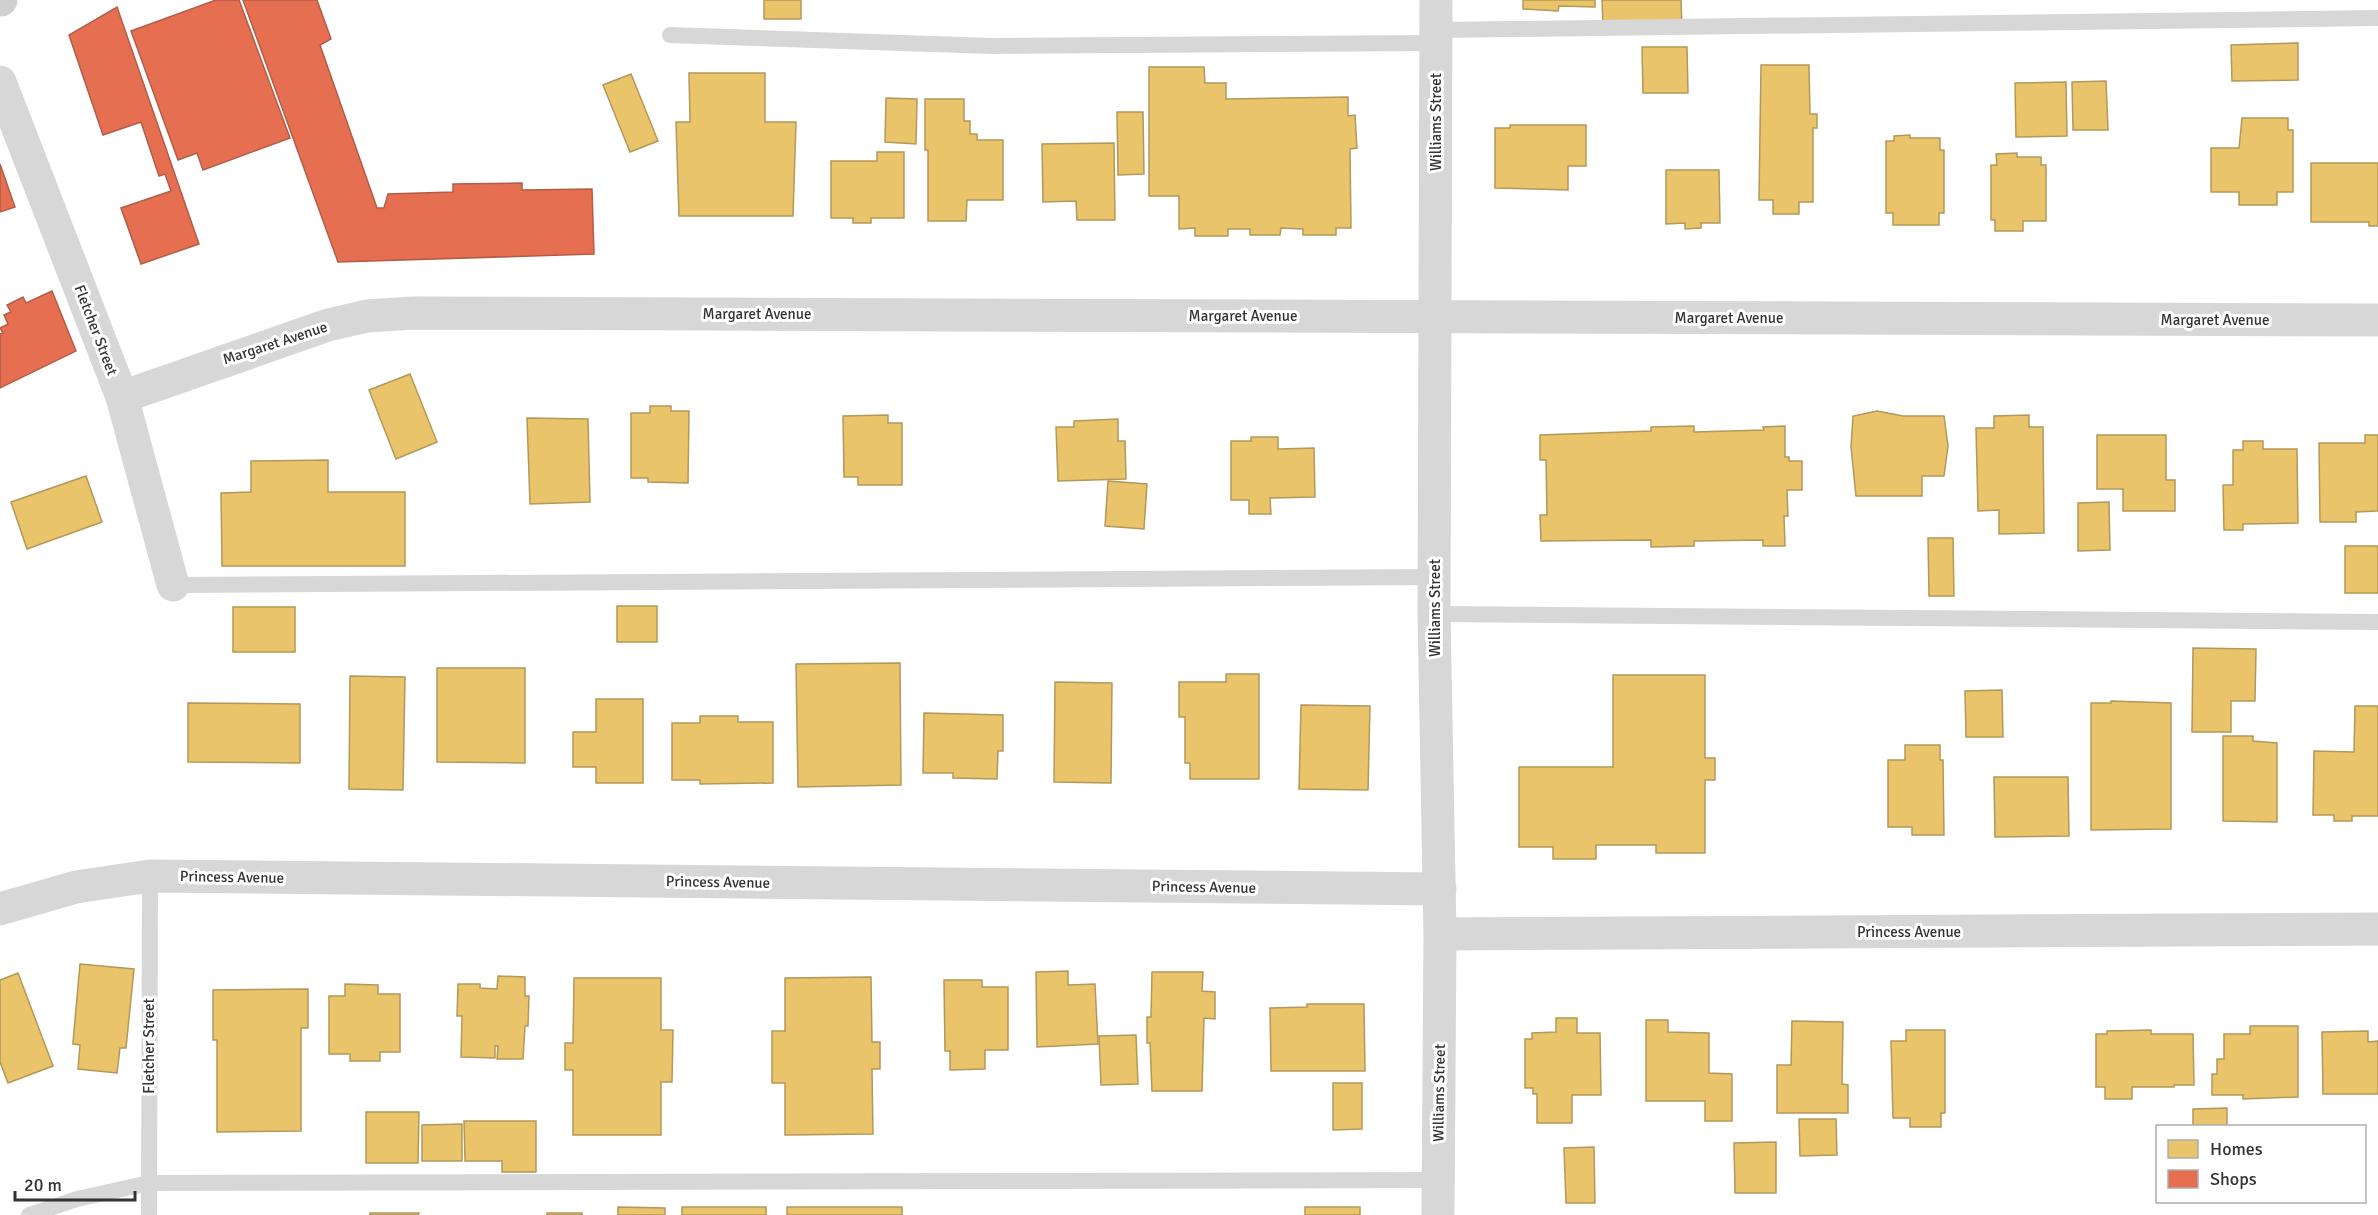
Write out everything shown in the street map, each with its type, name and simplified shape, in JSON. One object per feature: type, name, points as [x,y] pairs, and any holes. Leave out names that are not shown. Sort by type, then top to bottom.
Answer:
[{"type":"street","name":"Williams Street","points":[[1436,24],[1434,614],[1440,889],[1438,1215]]},
{"type":"street","name":"Fletcher Street","points":[[0,82],[122,397],[173,585]]},
{"type":"street","name":"Margaret Avenue","points":[[122,397],[328,326],[367,316],[413,313],[2378,320]]},
{"type":"street","name":"Princess Avenue","points":[[0,909],[76,887],[150,876],[1440,889]]},
{"type":"street","name":"Princess Avenue","points":[[1440,934],[2378,929]]},
{"type":"lane","points":[[670,35],[992,46],[1436,24],[2378,18]]},
{"type":"lane","points":[[173,585],[1435,577]]},
{"type":"lane","points":[[1434,614],[2378,622]]},
{"type":"lane","name":"Fletcher Street","points":[[148,1215],[150,876]]},
{"type":"lane","points":[[29,1215],[77,1199],[149,1183],[1438,1180]]},
{"type":"building: Homes","points":[[764,0],[801,0],[801,19],[764,19]]},
{"type":"building: Homes","points":[[1523,0],[1595,0],[1595,7],[1559,6],[1558,11],[1523,9]]},
{"type":"building: Homes","points":[[1602,0],[1681,0],[1682,26],[1603,27]]},
{"type":"building: Homes","points":[[2298,43],[2298,80],[2232,81],[2231,45]]},
{"type":"building: Homes","points":[[1642,47],[1687,47],[1688,93],[1643,93]]},
{"type":"building: Homes","points":[[1761,65],[1809,65],[1810,114],[1817,114],[1817,128],[1813,128],[1813,202],[1799,202],[1799,214],[1773,214],[1773,200],[1759,200]]},
{"type":"building: Homes","points":[[1149,67],[1204,67],[1205,83],[1226,83],[1226,99],[1348,97],[1348,116],[1355,115],[1357,148],[1350,149],[1351,228],[1336,228],[1336,235],[1303,235],[1303,229],[1281,228],[1280,235],[1250,235],[1250,229],[1228,229],[1228,236],[1195,236],[1195,228],[1179,229],[1179,196],[1149,196]]},
{"type":"building: Homes","points":[[689,73],[765,73],[765,122],[796,122],[793,216],[679,216],[676,122],[690,122]]},
{"type":"building: Homes","points":[[631,74],[658,141],[630,152],[603,85]]},
{"type":"building: Homes","points":[[2106,81],[2108,130],[2073,130],[2072,82]]},
{"type":"building: Homes","points":[[2066,82],[2067,136],[2016,137],[2015,83]]},
{"type":"building: Homes","points":[[886,98],[917,99],[916,144],[885,142]]},
{"type":"building: Homes","points":[[925,99],[964,99],[964,121],[970,121],[970,134],[977,134],[977,140],[1003,140],[1003,200],[967,200],[966,221],[928,221]]},
{"type":"building: Homes","points":[[1117,112],[1143,112],[1144,174],[1118,175]]},
{"type":"building: Homes","points":[[2242,118],[2288,118],[2288,130],[2293,130],[2293,192],[2277,192],[2277,205],[2239,205],[2239,192],[2211,192],[2211,148],[2239,148]]},
{"type":"building: Homes","points":[[1510,125],[1586,125],[1586,166],[1568,166],[1568,190],[1495,188],[1495,128],[1510,128]]},
{"type":"building: Homes","points":[[1910,135],[1910,138],[1940,138],[1940,150],[1944,150],[1944,213],[1939,213],[1939,225],[1893,225],[1893,213],[1886,213],[1886,141],[1894,141],[1894,136]]},
{"type":"building: Homes","points":[[1114,143],[1115,220],[1077,220],[1076,201],[1043,202],[1042,144]]},
{"type":"building: Homes","points":[[877,152],[904,152],[904,218],[871,218],[871,223],[853,223],[853,218],[831,218],[831,161],[877,161]]},
{"type":"building: Homes","points":[[2017,153],[2017,157],[2041,157],[2041,165],[2046,165],[2046,221],[2023,221],[2023,231],[1995,231],[1995,220],[1991,220],[1991,165],[1997,165],[1996,154]]},
{"type":"building: Homes","points":[[2311,163],[2378,163],[2378,226],[2369,226],[2369,222],[2311,222]]},
{"type":"building: Homes","points":[[1666,170],[1719,170],[1720,223],[1701,223],[1701,228],[1685,229],[1685,223],[1666,224]]},
{"type":"building: Homes","points":[[410,374],[437,442],[396,459],[369,390]]},
{"type":"building: Homes","points":[[650,406],[671,406],[671,411],[689,411],[688,483],[648,482],[648,478],[631,478],[631,413],[650,413]]},
{"type":"building: Homes","points":[[1877,411],[1903,416],[1944,416],[1948,446],[1944,476],[1922,476],[1922,496],[1856,496],[1851,447],[1853,416]]},
{"type":"building: Homes","points":[[888,415],[888,423],[902,423],[902,485],[858,485],[858,477],[844,477],[843,416]]},
{"type":"building: Homes","points":[[2029,415],[2029,427],[2043,427],[2044,533],[1999,534],[1999,510],[1978,511],[1976,428],[1994,428],[1994,416]]},
{"type":"building: Homes","points":[[527,418],[588,419],[590,502],[530,504]]},
{"type":"building: Homes","points":[[1118,419],[1118,441],[1125,441],[1126,479],[1058,481],[1056,427],[1074,427],[1074,421]]},
{"type":"building: Homes","points":[[1694,426],[1694,432],[1764,430],[1763,427],[1785,426],[1785,457],[1789,457],[1789,461],[1802,461],[1802,490],[1787,490],[1788,516],[1784,516],[1785,546],[1763,546],[1763,540],[1694,541],[1694,546],[1651,547],[1651,540],[1541,541],[1540,515],[1547,515],[1546,460],[1540,460],[1540,435],[1651,431],[1651,427]]},
{"type":"building: Homes","points":[[2097,435],[2166,435],[2166,480],[2175,480],[2175,511],[2123,511],[2123,489],[2097,489]]},
{"type":"building: Homes","points":[[2365,435],[2378,435],[2378,511],[2356,512],[2356,522],[2320,522],[2319,443],[2365,443]]},
{"type":"building: Homes","points":[[1251,437],[1278,437],[1278,449],[1314,448],[1315,497],[1270,498],[1271,514],[1249,514],[1249,500],[1231,500],[1231,441],[1251,441]]},
{"type":"building: Homes","points":[[2243,441],[2263,441],[2263,449],[2297,449],[2298,523],[2243,524],[2243,530],[2224,530],[2223,485],[2233,485],[2233,450],[2243,450]]},
{"type":"building: Homes","points":[[328,460],[328,492],[405,492],[405,566],[222,566],[221,493],[251,492],[251,461]]},
{"type":"building: Homes","points":[[86,476],[102,522],[27,549],[11,502]]},
{"type":"building: Homes","points":[[1108,481],[1147,484],[1144,529],[1105,526]]},
{"type":"building: Homes","points":[[2109,502],[2110,550],[2078,551],[2078,503]]},
{"type":"building: Homes","points":[[1928,538],[1953,538],[1954,596],[1929,596]]},
{"type":"building: Homes","points":[[2345,546],[2378,546],[2378,593],[2345,593]]},
{"type":"building: Homes","points":[[617,606],[657,606],[657,642],[617,642]]},
{"type":"building: Homes","points":[[233,607],[295,607],[295,652],[233,652]]},
{"type":"building: Homes","points":[[2193,648],[2256,649],[2255,701],[2231,701],[2231,732],[2192,732]]},
{"type":"building: Homes","points":[[900,663],[901,785],[798,787],[796,664]]},
{"type":"building: Homes","points":[[437,668],[525,668],[525,763],[437,762]]},
{"type":"building: Homes","points":[[1226,674],[1259,674],[1259,779],[1190,779],[1190,763],[1185,763],[1185,717],[1179,717],[1179,682],[1226,682]]},
{"type":"building: Homes","points":[[1613,675],[1705,675],[1705,758],[1715,758],[1715,780],[1705,780],[1705,853],[1656,853],[1656,845],[1596,845],[1596,859],[1553,859],[1553,847],[1519,847],[1519,767],[1613,767]]},
{"type":"building: Homes","points":[[350,676],[405,677],[403,790],[349,789]]},
{"type":"building: Homes","points":[[1055,682],[1112,683],[1111,783],[1054,782]]},
{"type":"building: Homes","points":[[2002,690],[2003,737],[1966,737],[1965,691]]},
{"type":"building: Homes","points":[[596,699],[643,699],[643,783],[596,783],[596,767],[573,767],[573,732],[596,732]]},
{"type":"building: Homes","points":[[2111,701],[2171,703],[2171,829],[2091,830],[2091,703],[2111,703]]},
{"type":"building: Homes","points":[[188,703],[300,704],[300,763],[188,762]]},
{"type":"building: Homes","points":[[1301,705],[1370,706],[1368,790],[1299,789]]},
{"type":"building: Homes","points":[[2355,706],[2378,706],[2378,816],[2352,816],[2352,821],[2334,821],[2334,815],[2313,815],[2314,751],[2354,752]]},
{"type":"building: Homes","points":[[924,713],[1003,715],[1003,751],[998,751],[997,779],[953,778],[953,773],[923,773]]},
{"type":"building: Homes","points":[[700,716],[738,716],[738,722],[773,722],[773,783],[700,784],[700,780],[672,780],[672,723],[700,723]]},
{"type":"building: Homes","points":[[2223,736],[2253,736],[2253,741],[2277,743],[2277,822],[2223,821]]},
{"type":"building: Homes","points":[[1905,745],[1940,745],[1940,760],[1943,760],[1944,835],[1912,835],[1912,827],[1888,827],[1888,760],[1905,760]]},
{"type":"building: Homes","points":[[1994,777],[2068,777],[2069,836],[1995,837]]},
{"type":"building: Homes","points":[[80,964],[134,969],[126,1048],[120,1048],[117,1073],[78,1069],[80,1045],[73,1044],[73,1042]]},
{"type":"building: Homes","points":[[1068,971],[1068,985],[1095,984],[1098,1044],[1037,1047],[1036,972]]},
{"type":"building: Homes","points":[[1152,972],[1203,972],[1202,991],[1215,992],[1215,1019],[1204,1018],[1202,1091],[1152,1091],[1147,1017],[1151,1017]]},
{"type":"building: Homes","points":[[18,973],[53,1066],[8,1083],[0,1062],[0,980]]},
{"type":"building: Homes","points":[[498,976],[525,977],[525,996],[529,996],[528,1026],[525,1026],[523,1059],[497,1059],[498,1046],[495,1046],[495,1058],[461,1057],[462,1016],[457,1016],[458,984],[480,984],[480,988],[497,989]]},
{"type":"building: Homes","points":[[871,977],[872,1042],[880,1042],[880,1069],[872,1069],[873,1134],[785,1135],[785,1083],[772,1083],[772,1031],[785,1031],[785,978]]},
{"type":"building: Homes","points":[[574,978],[661,978],[661,1030],[673,1030],[672,1082],[661,1082],[661,1135],[573,1135],[573,1070],[565,1070],[565,1043],[573,1043]]},
{"type":"building: Homes","points":[[944,980],[982,980],[982,987],[1008,987],[1008,1050],[985,1050],[985,1069],[950,1070],[950,1051],[945,1051]]},
{"type":"building: Homes","points":[[345,984],[378,985],[378,994],[400,994],[400,1052],[380,1052],[380,1061],[350,1061],[350,1054],[329,1054],[329,996],[345,996]]},
{"type":"building: Homes","points":[[308,989],[308,1028],[301,1028],[301,1131],[217,1132],[217,1040],[213,1040],[213,990]]},
{"type":"building: Homes","points":[[1307,1004],[1364,1004],[1365,1071],[1271,1071],[1270,1008],[1307,1007]]},
{"type":"building: Homes","points":[[1556,1018],[1577,1018],[1577,1033],[1600,1033],[1601,1095],[1572,1095],[1572,1123],[1537,1123],[1537,1094],[1533,1094],[1533,1088],[1525,1088],[1525,1039],[1532,1039],[1532,1033],[1556,1032]]},
{"type":"building: Homes","points":[[1646,1020],[1668,1020],[1668,1032],[1709,1033],[1709,1073],[1732,1074],[1732,1121],[1705,1121],[1705,1101],[1646,1101]]},
{"type":"building: Homes","points":[[1792,1021],[1843,1022],[1842,1084],[1848,1085],[1848,1113],[1777,1113],[1777,1065],[1791,1065]]},
{"type":"building: Homes","points":[[2250,1026],[2298,1026],[2298,1097],[2243,1099],[2243,1095],[2212,1095],[2212,1074],[2217,1074],[2217,1059],[2224,1059],[2224,1034],[2250,1034]]},
{"type":"building: Homes","points":[[1906,1030],[1945,1030],[1945,1113],[1941,1113],[1941,1127],[1910,1127],[1910,1118],[1893,1118],[1891,1041],[1906,1041]]},
{"type":"building: Homes","points":[[2151,1030],[2151,1034],[2193,1034],[2194,1085],[2132,1087],[2132,1099],[2105,1099],[2105,1087],[2096,1087],[2096,1034],[2107,1034],[2107,1031]]},
{"type":"building: Homes","points":[[2368,1031],[2368,1042],[2378,1041],[2378,1094],[2323,1094],[2322,1032]]},
{"type":"building: Homes","points":[[1136,1035],[1138,1084],[1101,1085],[1099,1036]]},
{"type":"building: Homes","points":[[1333,1083],[1362,1083],[1362,1129],[1333,1130]]},
{"type":"building: Homes","points":[[2227,1108],[2227,1125],[2193,1125],[2193,1109]]},
{"type":"building: Homes","points":[[366,1112],[419,1112],[418,1163],[366,1163]]},
{"type":"building: Homes","points":[[1799,1119],[1836,1119],[1837,1155],[1800,1156]]},
{"type":"building: Homes","points":[[464,1121],[536,1121],[536,1172],[502,1172],[502,1161],[465,1161]]},
{"type":"building: Homes","points":[[462,1124],[462,1161],[422,1161],[422,1125]]},
{"type":"building: Homes","points":[[1776,1142],[1776,1193],[1735,1193],[1734,1143]]},
{"type":"building: Homes","points":[[1594,1147],[1595,1203],[1566,1203],[1564,1148]]},
{"type":"building: Homes","points":[[618,1207],[665,1208],[665,1215],[618,1215]]},
{"type":"building: Homes","points":[[682,1207],[766,1207],[766,1215],[682,1215]]},
{"type":"building: Homes","points":[[787,1207],[902,1207],[902,1215],[787,1215]]},
{"type":"building: Homes","points":[[1305,1207],[1360,1207],[1360,1215],[1305,1215]]},
{"type":"building: Homes","points":[[370,1213],[419,1213],[418,1215],[370,1215]]},
{"type":"building: Homes","points":[[547,1213],[582,1213],[582,1215],[547,1215]]},
{"type":"building: Shops","points":[[216,0],[239,0],[290,138],[203,170],[197,153],[178,160],[131,31]]},
{"type":"building: Shops","points":[[243,0],[317,0],[331,39],[320,45],[377,208],[384,208],[388,194],[453,192],[453,184],[522,183],[522,190],[592,189],[594,254],[338,262]]},
{"type":"building: Shops","points":[[117,7],[199,244],[141,264],[121,208],[171,191],[165,174],[159,176],[141,122],[103,135],[69,35]]},
{"type":"building: Shops","points":[[0,164],[15,207],[0,212]]},
{"type":"building: Shops","points":[[52,291],[76,351],[0,388],[0,334],[3,333],[0,328],[8,324],[4,315],[11,312],[7,305],[23,297],[26,303]]}]
